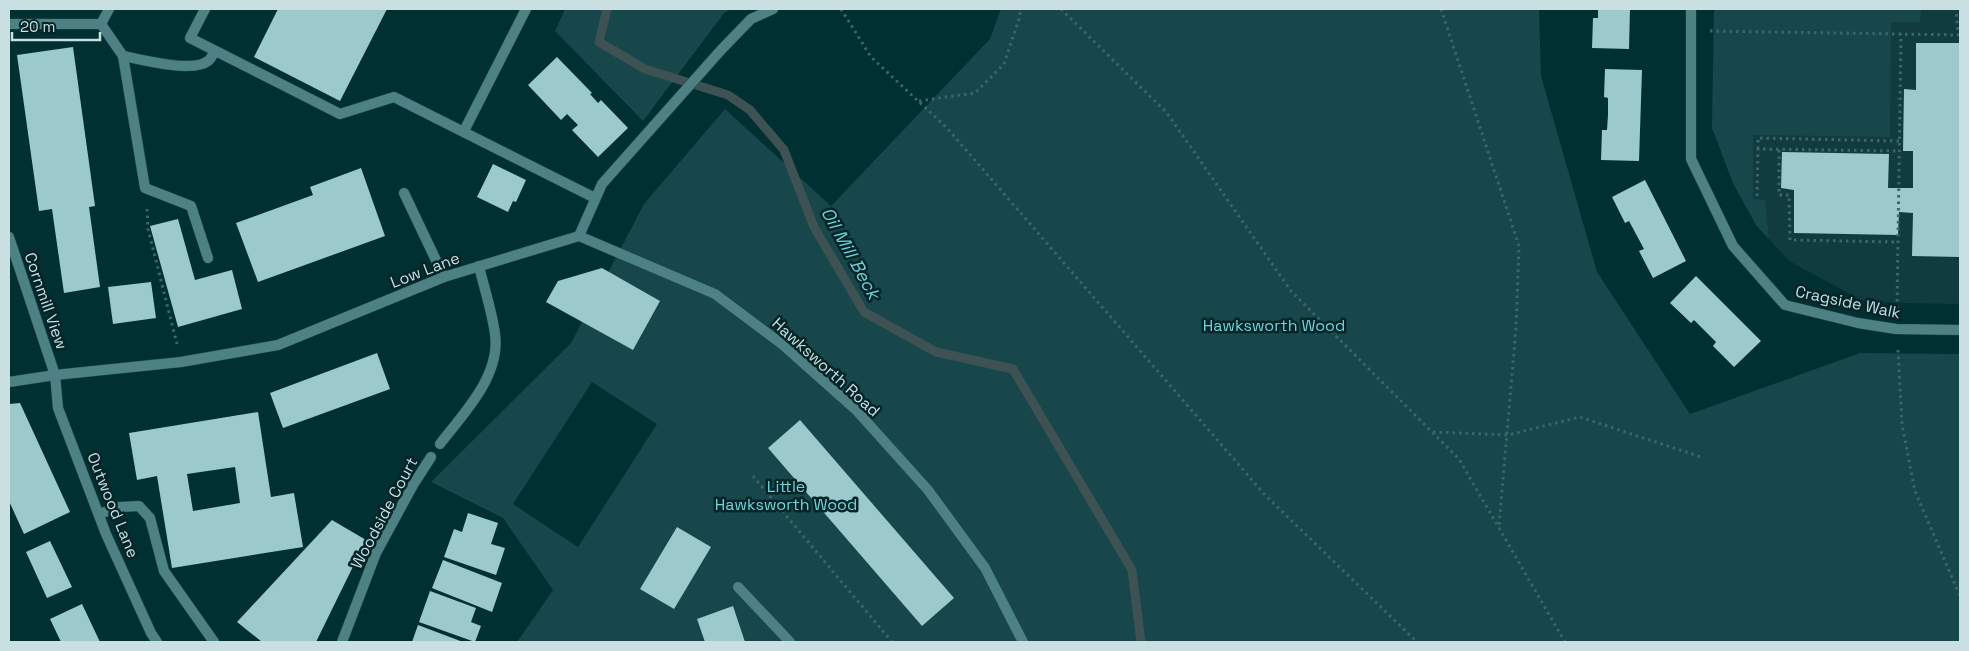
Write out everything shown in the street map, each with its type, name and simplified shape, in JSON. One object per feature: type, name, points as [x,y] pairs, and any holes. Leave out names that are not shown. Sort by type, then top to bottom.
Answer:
[{"type":"street","points":[[101,24],[109,9]]},
{"type":"street","points":[[205,9],[190,38],[340,114],[394,97],[595,198]]},
{"type":"street","points":[[464,131],[526,9]]},
{"type":"street","points":[[579,236],[602,184],[751,19],[774,9]]},
{"type":"street","name":"Cragside Walk","points":[[1691,9],[1691,160],[1733,246],[1785,305],[1858,323],[1896,329],[1960,330]]},
{"type":"street","points":[[9,24],[101,24]]},
{"type":"street","points":[[101,24],[123,56],[145,188],[191,206],[208,258]]},
{"type":"street","points":[[123,56],[160,64],[193,66],[208,61],[215,51]]},
{"type":"street","points":[[404,193],[444,278]]},
{"type":"street","name":"Low Lane","points":[[9,382],[55,375],[181,362],[278,345],[444,278],[579,236]]},
{"type":"street","name":"Hawksworth Road","points":[[579,236],[715,294],[783,345],[856,410],[928,490],[985,568],[1023,642]]},
{"type":"street","name":"Cornmill View","points":[[9,237],[55,375]]},
{"type":"street","points":[[440,444],[481,389],[495,359],[495,335],[479,266]]},
{"type":"street","name":"Outwood Lane","points":[[55,375],[56,402],[106,534],[143,615],[158,642]]},
{"type":"street","name":"Woodside Court","points":[[344,641],[376,554],[413,484],[431,456]]},
{"type":"street","points":[[99,514],[120,507],[139,506],[150,518],[164,571],[214,642]]},
{"type":"street","points":[[738,588],[790,642]]},
{"type":"path","points":[[841,9],[871,58],[947,128],[1265,496],[1417,642]]},
{"type":"path","points":[[918,101],[975,93],[1004,64],[1020,16],[1020,9]]},
{"type":"path","points":[[1061,9],[1167,113],[1292,292],[1459,459],[1565,642]]},
{"type":"path","points":[[1441,9],[1519,246],[1516,328],[1499,527]]},
{"type":"path","points":[[1714,30],[1958,35],[1956,9]]},
{"type":"path","points":[[1897,303],[1901,34]]},
{"type":"path","points":[[1758,196],[1758,138],[1900,141]]},
{"type":"path","points":[[1758,149],[1899,151]]},
{"type":"path","points":[[1779,150],[1778,195],[1789,195],[1790,240],[1898,242]]},
{"type":"path","points":[[145,188],[148,229],[181,362]]},
{"type":"path","points":[[1896,329],[1902,425],[1915,491],[1960,596]]},
{"type":"path","points":[[1432,432],[1508,435],[1580,418],[1702,457]]},
{"type":"path","points":[[753,476],[892,642]]},
{"type":"shaded area","points":[[1714,9],[1960,9],[1960,304],[1897,303],[1861,300],[1789,261],[1756,225],[1733,183],[1712,128]]},
{"type":"green space","points":[[565,9],[733,9],[725,12],[643,121],[555,31]]},
{"type":"green space","name":"Hawksworth Wood","points":[[1001,9],[1539,9],[1541,76],[1597,272],[1690,414],[1860,353],[1960,354],[1960,642],[517,642],[553,590],[503,518],[431,482],[571,343],[644,204],[725,109],[831,206],[990,39]],"holes":[[[592,382],[657,424],[578,547],[513,504]]]},
{"type":"green space","points":[[1714,9],[1921,9],[1920,22],[1891,22],[1890,137],[1753,135],[1753,199],[1765,200],[1769,239],[1756,225],[1733,183],[1712,128]]},
{"type":"building","points":[[278,9],[387,9],[340,101],[254,57]]},
{"type":"building","points":[[1598,9],[1630,9],[1629,49],[1592,48],[1593,18],[1598,18]]},
{"type":"building","points":[[1916,43],[1960,43],[1960,257],[1912,256],[1913,213],[1899,212],[1898,235],[1794,233],[1794,190],[1781,188],[1782,152],[1889,154],[1888,188],[1913,188],[1913,151],[1903,151],[1904,89],[1916,90]]},
{"type":"building","points":[[73,47],[95,206],[89,207],[100,287],[64,293],[52,209],[39,211],[17,55]]},
{"type":"building","points":[[557,57],[592,93],[590,94],[598,103],[601,100],[628,128],[598,157],[572,130],[578,125],[567,114],[561,120],[528,85]]},
{"type":"building","points":[[1605,69],[1642,70],[1639,161],[1601,160],[1602,130],[1607,130],[1608,115],[1608,98],[1604,97]]},
{"type":"building","points":[[493,164],[526,180],[516,202],[513,201],[508,212],[477,197]]},
{"type":"building","points":[[361,168],[385,236],[258,282],[236,223],[313,195],[310,187]]},
{"type":"building","points":[[1645,180],[1686,261],[1653,278],[1639,251],[1644,249],[1629,221],[1625,223],[1612,197]]},
{"type":"building","points":[[178,219],[195,280],[232,270],[242,309],[178,327],[150,226]]},
{"type":"building","points":[[602,268],[660,301],[633,350],[546,302],[558,281]]},
{"type":"building","points":[[1696,276],[1761,341],[1734,367],[1713,346],[1716,342],[1694,320],[1691,323],[1670,303]]},
{"type":"building","points":[[151,282],[156,318],[113,324],[108,287]]},
{"type":"building","points":[[377,353],[390,389],[283,428],[270,393]]},
{"type":"building","points":[[20,403],[70,512],[24,534],[9,501],[9,404]]},
{"type":"building","points":[[258,412],[271,497],[294,493],[303,547],[172,568],[157,476],[137,480],[129,433]],"holes":[[[235,467],[240,503],[193,511],[187,474]]]},
{"type":"building","points":[[800,420],[954,598],[922,626],[768,448]]},
{"type":"building","points":[[468,513],[498,523],[491,544],[505,548],[496,575],[444,557],[454,529],[462,532]]},
{"type":"building","points":[[332,520],[366,540],[316,642],[262,642],[237,622]]},
{"type":"building","points":[[677,527],[711,547],[674,609],[640,589]]},
{"type":"building","points":[[50,541],[72,587],[47,598],[26,552]]},
{"type":"building","points":[[443,560],[502,583],[492,612],[432,588]]},
{"type":"building","points":[[430,591],[476,608],[471,622],[481,626],[475,642],[419,622]]},
{"type":"building","points":[[82,604],[100,642],[61,642],[50,619]]},
{"type":"building","points":[[733,606],[745,642],[705,642],[697,619]]},
{"type":"building","points":[[418,625],[463,642],[412,642]]},
{"type":"waterway","name":"Oil Mill Beck","points":[[607,9],[599,42],[645,69],[728,95],[750,110],[784,150],[814,227],[864,312],[936,352],[1013,369],[1132,570],[1141,642]]},
{"type":"park label","name":"Little Hawksworth Wood","points":[[786,495]]}]
